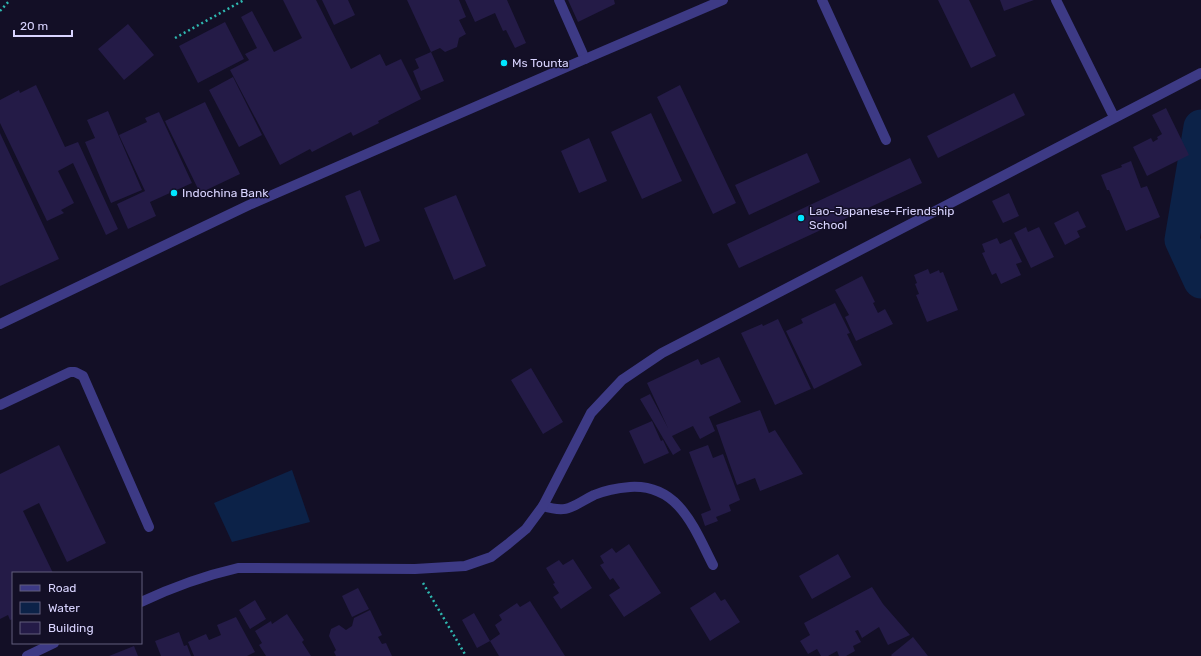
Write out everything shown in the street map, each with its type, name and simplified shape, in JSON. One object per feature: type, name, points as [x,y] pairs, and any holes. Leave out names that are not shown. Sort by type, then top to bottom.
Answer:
[{"type":"street","points":[[559,0],[585,59]]},
{"type":"street","points":[[0,324],[249,205],[585,59],[704,4],[723,0]]},
{"type":"street","points":[[822,0],[886,140]]},
{"type":"street","points":[[1056,0],[1114,117]]},
{"type":"street","points":[[142,602],[173,587],[219,572],[238,568],[415,569],[465,566],[490,556],[508,544],[526,529],[543,506],[591,413],[622,380],[656,357],[1201,73]]},
{"type":"street","points":[[0,405],[70,372],[75,372],[83,376],[149,527]]},
{"type":"street","points":[[543,506],[557,510],[570,508],[596,495],[618,488],[644,486],[660,492],[672,499],[693,526],[712,565]]},
{"type":"street","points":[[27,656],[52,644]]},
{"type":"path","points":[[0,11],[10,0]]},
{"type":"path","points":[[175,38],[244,0]]},
{"type":"path","points":[[415,569],[466,656]]},
{"type":"water","points":[[292,470],[310,522],[232,542],[214,503]]},
{"type":"building","points":[[283,0],[316,0],[351,69],[380,54],[386,66],[401,59],[421,99],[378,121],[379,123],[353,136],[351,132],[312,152],[310,149],[280,165],[230,70],[249,60],[245,54],[257,48],[241,17],[252,11],[274,52],[302,38]]},
{"type":"building","points":[[322,0],[348,0],[355,15],[334,25]]},
{"type":"building","points":[[407,0],[459,0],[466,17],[459,20],[466,34],[459,38],[457,47],[445,52],[440,48],[431,52]]},
{"type":"building","points":[[465,0],[507,0],[526,43],[515,48],[506,30],[503,31],[495,13],[475,22]]},
{"type":"building","points":[[568,0],[614,0],[615,4],[578,22]]},
{"type":"building","points":[[938,0],[969,0],[996,56],[971,68]]},
{"type":"building","points":[[1000,0],[1034,0],[1004,11]]},
{"type":"building","points":[[225,22],[244,59],[198,83],[179,46]]},
{"type":"building","points":[[128,24],[154,55],[124,80],[98,49]]},
{"type":"building","points":[[431,52],[444,81],[421,91],[413,71],[419,68],[415,59]]},
{"type":"building","points":[[233,77],[262,135],[239,147],[209,90]]},
{"type":"building","points":[[36,85],[65,147],[78,142],[118,229],[106,235],[73,163],[58,171],[74,203],[61,210],[64,213],[47,221],[0,123],[0,100],[19,90],[20,93]]},
{"type":"building","points":[[680,85],[736,203],[713,214],[657,97]]},
{"type":"building","points":[[1014,93],[1025,115],[938,158],[927,136]]},
{"type":"building","points":[[205,102],[240,174],[200,193],[165,121]]},
{"type":"building","points":[[1166,108],[1189,155],[1147,176],[1133,147],[1151,138],[1153,142],[1158,139],[1157,137],[1162,134],[1152,115]]},
{"type":"building","points":[[108,111],[142,190],[111,203],[85,142],[95,138],[87,120]]},
{"type":"building","points":[[159,112],[192,183],[150,202],[156,216],[128,229],[117,204],[145,191],[119,135],[147,122],[145,118]]},
{"type":"building","points":[[651,113],[682,181],[642,199],[611,132]]},
{"type":"building","points":[[0,133],[59,259],[0,286]]},
{"type":"building","points":[[589,138],[607,181],[579,193],[561,151]]},
{"type":"building","points":[[807,153],[820,182],[749,215],[735,185]]},
{"type":"building","points":[[910,158],[922,183],[739,268],[727,244]]},
{"type":"building","points":[[1131,161],[1141,188],[1147,186],[1160,217],[1126,231],[1101,175],[1122,167],[1121,165]]},
{"type":"building","points":[[360,190],[380,241],[365,247],[345,196]]},
{"type":"building","points":[[1009,193],[1019,216],[1003,223],[992,201]]},
{"type":"building","points":[[456,195],[486,266],[454,280],[424,208]]},
{"type":"building","points":[[1078,211],[1086,227],[1077,231],[1080,237],[1065,245],[1054,223]]},
{"type":"building","points":[[1026,227],[1028,232],[1039,227],[1054,257],[1031,268],[1014,233]]},
{"type":"building","points":[[997,238],[1000,244],[1011,239],[1022,262],[1016,264],[1021,275],[1001,284],[996,273],[992,275],[982,253],[985,252],[982,244]]},
{"type":"building","points":[[928,269],[930,274],[939,270],[940,273],[943,272],[958,310],[927,322],[916,295],[919,294],[915,284],[917,283],[914,275]]},
{"type":"building","points":[[862,276],[875,302],[873,303],[878,313],[885,309],[893,324],[856,341],[845,317],[849,315],[835,290]]},
{"type":"building","points":[[835,303],[850,333],[847,334],[862,365],[814,389],[786,331],[803,323],[801,319]]},
{"type":"building","points":[[778,319],[811,389],[775,405],[741,333],[762,324],[763,326]]},
{"type":"building","points":[[719,357],[741,402],[709,417],[715,431],[700,439],[693,426],[672,436],[681,450],[673,455],[640,399],[650,394],[668,428],[647,383],[698,359],[701,365]]},
{"type":"building","points":[[531,368],[563,422],[543,434],[511,380]]},
{"type":"building","points":[[760,410],[769,433],[775,430],[803,474],[760,491],[755,478],[737,485],[716,425]]},
{"type":"building","points":[[652,421],[661,441],[663,440],[669,453],[644,464],[629,431]]},
{"type":"building","points":[[59,445],[106,543],[67,562],[39,503],[23,511],[53,572],[12,572],[12,619],[10,620],[8,615],[0,619],[0,474]]},
{"type":"building","points":[[708,445],[713,458],[723,454],[740,500],[729,505],[731,511],[716,517],[718,521],[705,526],[701,514],[711,510],[689,452]]},
{"type":"building","points":[[629,544],[661,593],[624,617],[609,595],[620,588],[613,578],[610,580],[600,565],[604,563],[600,556],[612,548],[616,553]]},
{"type":"building","points":[[838,554],[851,577],[812,599],[799,576]]},
{"type":"building","points":[[573,559],[592,588],[561,609],[553,597],[559,593],[546,568],[559,560],[563,565]]},
{"type":"building","points":[[872,587],[883,604],[910,635],[888,645],[879,627],[862,638],[858,630],[855,631],[861,642],[853,646],[855,651],[846,656],[839,656],[837,651],[828,656],[821,656],[817,649],[808,654],[800,641],[810,635],[804,623]]},
{"type":"building","points":[[358,588],[369,609],[352,617],[342,596]]},
{"type":"building","points":[[715,592],[721,601],[725,599],[740,622],[710,641],[690,608]]},
{"type":"building","points":[[255,600],[266,619],[250,629],[239,610]]},
{"type":"building","points":[[530,601],[565,656],[499,656],[490,641],[500,634],[495,625],[502,620],[499,615],[517,603],[520,607]]},
{"type":"building","points":[[370,610],[382,635],[378,637],[382,644],[386,643],[392,656],[336,656],[334,652],[336,650],[329,636],[331,629],[339,625],[346,630],[352,626],[354,618]]},
{"type":"building","points":[[474,613],[490,641],[477,648],[462,620]]},
{"type":"building","points":[[287,614],[304,640],[302,642],[311,656],[266,656],[259,645],[262,643],[255,631],[271,621],[272,624]]},
{"type":"building","points":[[236,617],[255,652],[247,656],[194,656],[188,642],[206,634],[209,640],[221,635],[217,625]]},
{"type":"building","points":[[179,632],[184,646],[187,645],[191,656],[161,656],[155,641]]},
{"type":"building","points":[[913,637],[928,656],[891,655]]},
{"type":"building","points":[[134,646],[138,656],[109,656]]},
{"type":"waterway","points":[[1201,127],[1182,240],[1201,281]]},
{"type":"place","name":"Ms Tounta","points":[[504,63]]},
{"type":"place","name":"Indochina Bank","points":[[174,193]]},
{"type":"place","name":"Lao-Japanese-Friendship School","points":[[801,218]]}]
